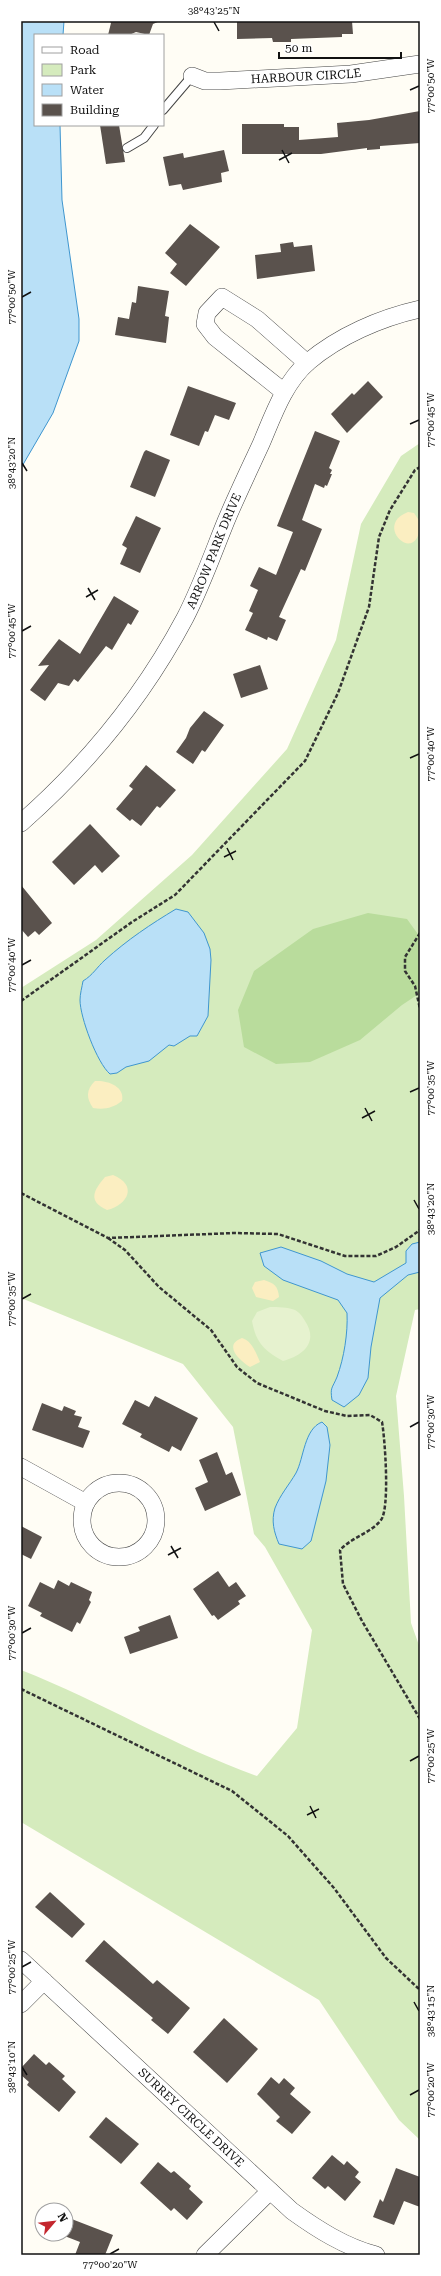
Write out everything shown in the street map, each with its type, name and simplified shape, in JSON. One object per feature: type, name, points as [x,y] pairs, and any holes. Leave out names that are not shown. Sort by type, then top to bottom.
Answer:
[{"type":"street","name":"HARBOUR CIRCLE","points":[[192,76],[205,81],[220,81],[351,74],[420,64]]},
{"type":"street","points":[[284,392],[215,337],[205,324],[208,313],[222,297],[257,319],[307,363]]},
{"type":"street","name":"ARROW PARK DRIVE","points":[[21,823],[83,763],[107,735],[165,652],[185,617],[204,577],[284,392],[307,363],[354,333],[389,318],[420,309]]},
{"type":"street","points":[[21,1467],[86,1503]]},
{"type":"street","points":[[115,1482],[128,1483],[139,1488],[149,1496],[155,1507],[157,1519],[155,1532],[150,1543],[140,1551],[129,1556],[116,1557],[106,1555],[96,1550],[89,1542],[84,1532],[83,1512],[86,1503],[93,1493],[104,1486],[115,1482]]},
{"type":"street","name":"SURREY CIRCLE DRIVE","points":[[21,1960],[292,2211],[312,2225],[364,2252],[376,2255]]},
{"type":"street","points":[[21,2004],[44,1981]]},
{"type":"street","points":[[205,2255],[270,2191]]},
{"type":"lane","points":[[164,109],[192,76]]},
{"type":"lane","points":[[126,148],[144,138],[153,126]]},
{"type":"path","points":[[21,1001],[132,922],[175,895],[305,761],[338,693],[369,607],[379,537],[390,510],[415,470],[420,467]]},
{"type":"path","points":[[420,933],[405,957],[405,971],[415,986],[420,1009]]},
{"type":"path","points":[[21,1193],[108,1238],[125,1250],[159,1287],[211,1330],[237,1367],[257,1383],[325,1411],[348,1416],[370,1416],[382,1422],[386,1505],[382,1519],[372,1528],[349,1540],[340,1550],[343,1584],[362,1621],[420,1719]]},
{"type":"path","points":[[108,1238],[235,1233],[278,1234],[345,1256],[376,1256],[396,1247],[420,1230]]},
{"type":"path","points":[[21,1689],[232,1792],[288,1836],[334,1888],[386,1958],[420,1990]]},
{"type":"green space","points":[[420,443],[420,1309],[415,1310],[396,1396],[404,1496],[411,1623],[420,1648],[420,2140],[399,2120],[319,2000],[21,1822],[21,1670],[81,1696],[197,1752],[257,1776],[297,1728],[312,1630],[265,1547],[254,1534],[233,1427],[183,1364],[21,1298],[21,988],[96,940],[192,855],[287,749],[336,640],[361,524],[401,456]]},
{"type":"green space","points":[[368,913],[407,919],[420,937],[420,993],[402,1005],[360,1040],[310,1062],[276,1064],[244,1047],[238,1010],[254,971],[313,929]]},
{"type":"green space","points":[[270,1307],[295,1310],[304,1319],[309,1329],[309,1342],[307,1347],[297,1356],[283,1361],[266,1349],[256,1335],[252,1321],[257,1312]]},
{"type":"sand","points":[[408,512],[414,513],[420,522],[418,536],[413,542],[406,543],[400,540],[396,534],[394,526],[398,518]]},
{"type":"sand","points":[[95,1081],[114,1085],[121,1091],[122,1101],[108,1108],[93,1108],[89,1101],[88,1094],[92,1084]]},
{"type":"sand","points":[[113,1175],[121,1179],[126,1184],[128,1189],[125,1199],[120,1204],[107,1210],[97,1203],[94,1195],[98,1186],[105,1177]]},
{"type":"sand","points":[[264,1280],[273,1284],[278,1290],[279,1297],[273,1301],[256,1297],[252,1288],[255,1282]]},
{"type":"sand","points":[[242,1338],[251,1345],[260,1362],[250,1367],[238,1357],[233,1348],[236,1341]]},
{"type":"water","points":[[21,21],[64,21],[63,34],[34,34],[34,126],[60,126],[62,200],[79,319],[79,341],[53,413],[21,468]]},
{"type":"water","points":[[176,909],[188,912],[204,933],[210,949],[211,960],[208,1016],[197,1036],[190,1036],[174,1046],[169,1045],[149,1061],[126,1067],[117,1073],[110,1074],[100,1060],[86,1028],[80,1000],[83,981],[122,946],[148,926]]},
{"type":"water","points":[[420,1242],[420,1272],[408,1275],[380,1298],[371,1347],[368,1378],[359,1395],[344,1407],[332,1400],[331,1393],[344,1354],[347,1313],[338,1300],[283,1280],[264,1266],[260,1253],[281,1247],[321,1261],[347,1274],[374,1282],[406,1263],[406,1251],[412,1244]]},
{"type":"water","points":[[322,1422],[327,1427],[330,1445],[326,1481],[311,1541],[302,1549],[279,1544],[273,1517],[275,1508],[299,1467],[305,1444],[311,1431]]},
{"type":"building","points":[[110,21],[160,21],[153,24],[149,34],[136,32],[131,34],[108,34],[111,23]]},
{"type":"building","points":[[237,21],[352,21],[353,34],[342,34],[342,37],[291,39],[291,42],[273,42],[272,38],[237,39]]},
{"type":"building","points":[[420,111],[420,143],[380,146],[380,149],[367,150],[367,148],[321,154],[242,154],[242,124],[284,124],[284,127],[299,127],[299,140],[338,137],[337,123],[369,120]]},
{"type":"building","points":[[100,126],[119,126],[125,162],[106,164]]},
{"type":"building","points":[[224,150],[229,171],[221,173],[222,182],[183,190],[181,184],[169,186],[163,157],[183,153],[184,158]]},
{"type":"building","points":[[190,224],[220,247],[186,286],[170,273],[177,264],[165,253]]},
{"type":"building","points":[[293,242],[294,247],[312,245],[315,271],[257,279],[255,255],[281,252],[280,244]]},
{"type":"building","points":[[138,286],[169,291],[165,316],[169,317],[166,343],[115,335],[118,317],[129,319],[132,302],[136,303]]},
{"type":"building","points":[[368,381],[383,397],[347,433],[331,414],[352,393],[354,395]]},
{"type":"building","points":[[188,386],[236,403],[229,420],[215,415],[208,432],[205,431],[199,446],[170,435]]},
{"type":"building","points":[[315,431],[340,441],[329,468],[332,470],[330,474],[332,474],[327,486],[325,485],[324,488],[315,484],[302,520],[322,529],[305,571],[301,569],[279,617],[286,620],[277,641],[268,637],[267,640],[245,630],[253,613],[249,611],[258,590],[250,586],[259,567],[276,575],[293,532],[277,526]]},
{"type":"building","points":[[146,450],[170,460],[155,497],[130,487]]},
{"type":"building","points":[[136,516],[161,528],[140,573],[120,564],[127,548],[122,545]]},
{"type":"building","points":[[114,596],[139,611],[131,625],[128,623],[112,650],[106,646],[78,682],[74,679],[69,686],[58,683],[45,701],[30,690],[49,665],[38,666],[59,639],[80,654]]},
{"type":"building","points":[[260,665],[268,689],[241,698],[233,674]]},
{"type":"building","points":[[204,711],[224,725],[205,752],[202,750],[193,764],[176,752],[186,738],[190,728]]},
{"type":"building","points":[[146,765],[176,790],[160,808],[157,806],[141,826],[132,819],[130,821],[116,809],[133,789],[129,786]]},
{"type":"building","points":[[90,824],[120,856],[102,873],[95,865],[74,885],[52,862]]},
{"type":"building","points":[[21,885],[52,923],[39,935],[35,931],[28,937],[21,929]]},
{"type":"building","points":[[155,1396],[198,1418],[181,1451],[172,1446],[169,1452],[140,1437],[142,1434],[122,1424],[135,1400],[149,1407]]},
{"type":"building","points":[[42,1403],[62,1411],[64,1406],[76,1411],[74,1415],[82,1417],[78,1427],[90,1431],[83,1448],[32,1430]]},
{"type":"building","points":[[217,1452],[226,1475],[232,1472],[241,1495],[205,1511],[195,1488],[208,1482],[199,1460]]},
{"type":"building","points":[[21,1526],[42,1537],[31,1559],[21,1554]]},
{"type":"building","points":[[218,1571],[229,1587],[236,1582],[246,1596],[238,1601],[240,1604],[218,1620],[214,1615],[212,1616],[193,1589]]},
{"type":"building","points":[[58,1580],[69,1586],[71,1582],[92,1592],[89,1600],[91,1602],[80,1624],[77,1622],[72,1632],[40,1616],[42,1613],[28,1606],[40,1582],[54,1589]]},
{"type":"building","points":[[170,1615],[178,1638],[130,1654],[124,1637],[140,1631],[138,1627]]},
{"type":"building","points":[[50,1892],[85,1924],[72,1938],[35,1907]]},
{"type":"building","points":[[104,1940],[153,1984],[157,1980],[190,2008],[168,2034],[151,2020],[153,2018],[85,1961]]},
{"type":"building","points":[[224,2018],[258,2049],[227,2083],[193,2052]]},
{"type":"building","points":[[34,2054],[46,2065],[49,2062],[65,2076],[62,2079],[76,2092],[59,2112],[27,2085],[29,2082],[21,2075],[21,2068]]},
{"type":"building","points":[[271,2077],[279,2084],[284,2078],[295,2088],[290,2094],[311,2112],[292,2134],[276,2121],[280,2117],[257,2094]]},
{"type":"building","points":[[106,2117],[139,2144],[121,2164],[89,2137]]},
{"type":"building","points":[[332,2155],[344,2165],[347,2161],[359,2172],[355,2177],[361,2182],[345,2201],[328,2186],[325,2189],[312,2178]]},
{"type":"building","points":[[158,2162],[171,2173],[174,2171],[191,2186],[189,2189],[203,2202],[187,2220],[174,2208],[171,2211],[140,2183]]},
{"type":"building","points":[[396,2168],[420,2177],[420,2207],[404,2201],[394,2225],[373,2217],[380,2199],[383,2202]]},
{"type":"building","points":[[74,2220],[113,2235],[105,2255],[75,2255],[80,2242],[74,2240]]}]
